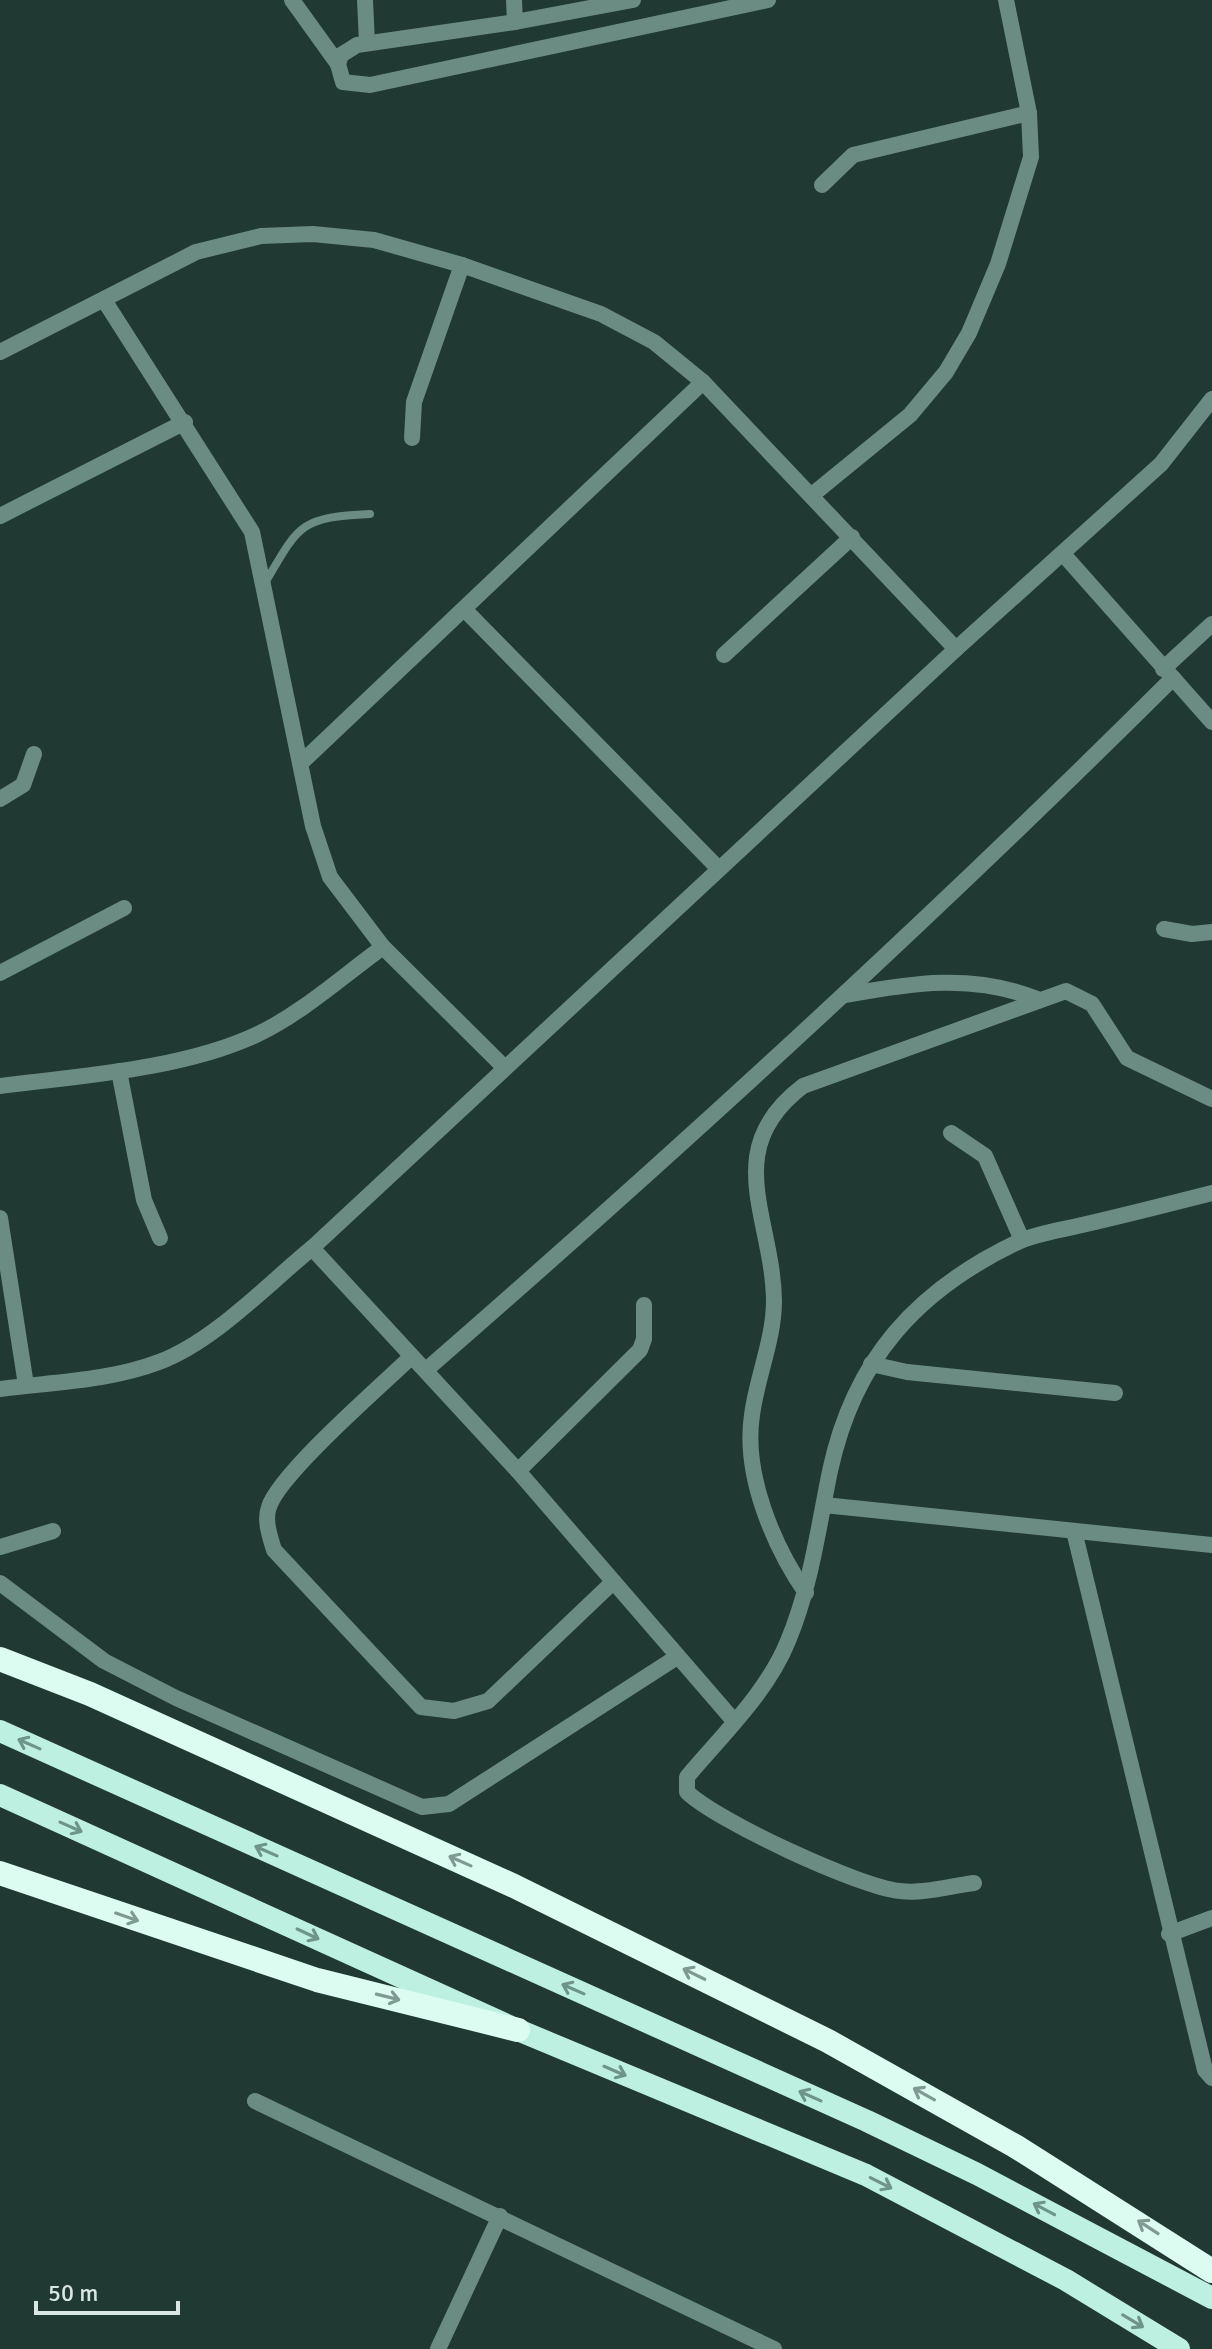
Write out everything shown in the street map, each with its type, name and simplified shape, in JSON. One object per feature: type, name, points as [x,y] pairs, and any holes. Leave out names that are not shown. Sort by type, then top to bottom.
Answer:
[{"type":"highway","points":[[0,1659],[90,1694],[514,1886],[814,2033],[1028,2153],[1212,2271]]},
{"type":"highway","points":[[0,1731],[867,2121],[977,2174],[1212,2298]]},
{"type":"highway","points":[[0,1795],[518,2030],[866,2175],[1053,2273],[1179,2349]]},
{"type":"highway","points":[[0,1873],[317,1980],[518,2030]]},
{"type":"street","points":[[292,0],[338,64],[343,82],[370,85],[768,0]]},
{"type":"street","points":[[365,0],[367,43]]},
{"type":"street","points":[[514,0],[515,22]]},
{"type":"street","points":[[338,64],[348,48],[367,43],[515,22],[633,0]]},
{"type":"street","points":[[812,495],[910,415],[955,359],[998,264],[1024,189],[1031,157],[1029,113],[1006,0]]},
{"type":"street","points":[[822,185],[853,155],[1029,113]]},
{"type":"street","points":[[0,352],[196,252],[261,236],[313,234],[374,240],[462,265],[601,314],[654,342],[703,382],[956,649]]},
{"type":"street","points":[[412,438],[414,402],[462,265]]},
{"type":"street","points":[[104,300],[185,422],[252,532],[319,853],[338,888],[383,947],[505,1068]]},
{"type":"street","points":[[302,762],[703,382]]},
{"type":"street","points":[[0,1389],[119,1375],[161,1362],[199,1341],[312,1248],[956,649],[1064,555],[1161,464],[1212,399]]},
{"type":"street","points":[[0,516],[185,422]]},
{"type":"street","points":[[724,655],[852,537]]},
{"type":"street","points":[[1064,555],[1212,722]]},
{"type":"street","points":[[465,610],[719,869]]},
{"type":"street","points":[[426,1370],[674,1152],[950,897],[1212,624]]},
{"type":"street","points":[[0,799],[23,785],[34,754]]},
{"type":"street","points":[[0,973],[124,908]]},
{"type":"street","points":[[1164,929],[1192,934],[1212,932]]},
{"type":"street","points":[[0,1086],[119,1071],[237,1043],[260,1033],[383,947]]},
{"type":"street","points":[[844,996],[937,981],[1014,990],[1037,999]]},
{"type":"street","points":[[806,1593],[777,1546],[752,1452],[752,1416],[774,1301],[756,1192],[755,1158],[761,1136],[788,1098],[803,1086],[1066,991],[1079,996],[1103,1017],[1127,1058],[1212,1099]]},
{"type":"street","points":[[119,1071],[144,1200],[160,1238]]},
{"type":"street","points":[[951,1133],[985,1156],[1022,1240]]},
{"type":"street","points":[[974,1883],[913,1891],[875,1887],[729,1821],[693,1798],[684,1785],[687,1777],[767,1680],[787,1644],[806,1593],[844,1420],[871,1364],[900,1322],[935,1290],[969,1267],[1022,1240],[1212,1193]]},
{"type":"street","points":[[0,1218],[26,1385]]},
{"type":"street","points":[[312,1248],[518,1471],[734,1721]]},
{"type":"street","points":[[518,1471],[640,1350],[644,1339],[644,1305]]},
{"type":"street","points":[[411,1357],[318,1447],[277,1493],[268,1508],[268,1528],[274,1550],[421,1707],[437,1711],[463,1710],[488,1701],[612,1583]]},
{"type":"street","points":[[871,1364],[907,1372],[1115,1393]]},
{"type":"street","points":[[824,1505],[1212,1545]]},
{"type":"street","points":[[0,1547],[53,1531]]},
{"type":"street","points":[[1074,1531],[1169,1934],[1205,2070],[1212,2078]]},
{"type":"street","points":[[0,1583],[104,1661],[176,1698],[407,1804],[422,1807],[449,1804],[677,1657]]},
{"type":"street","points":[[1169,1934],[1212,1918]]},
{"type":"street","points":[[255,2101],[774,2349]]},
{"type":"street","points":[[438,2349],[500,2216]]},
{"type":"lane","points":[[263,588],[304,524],[328,516],[370,514]]}]
